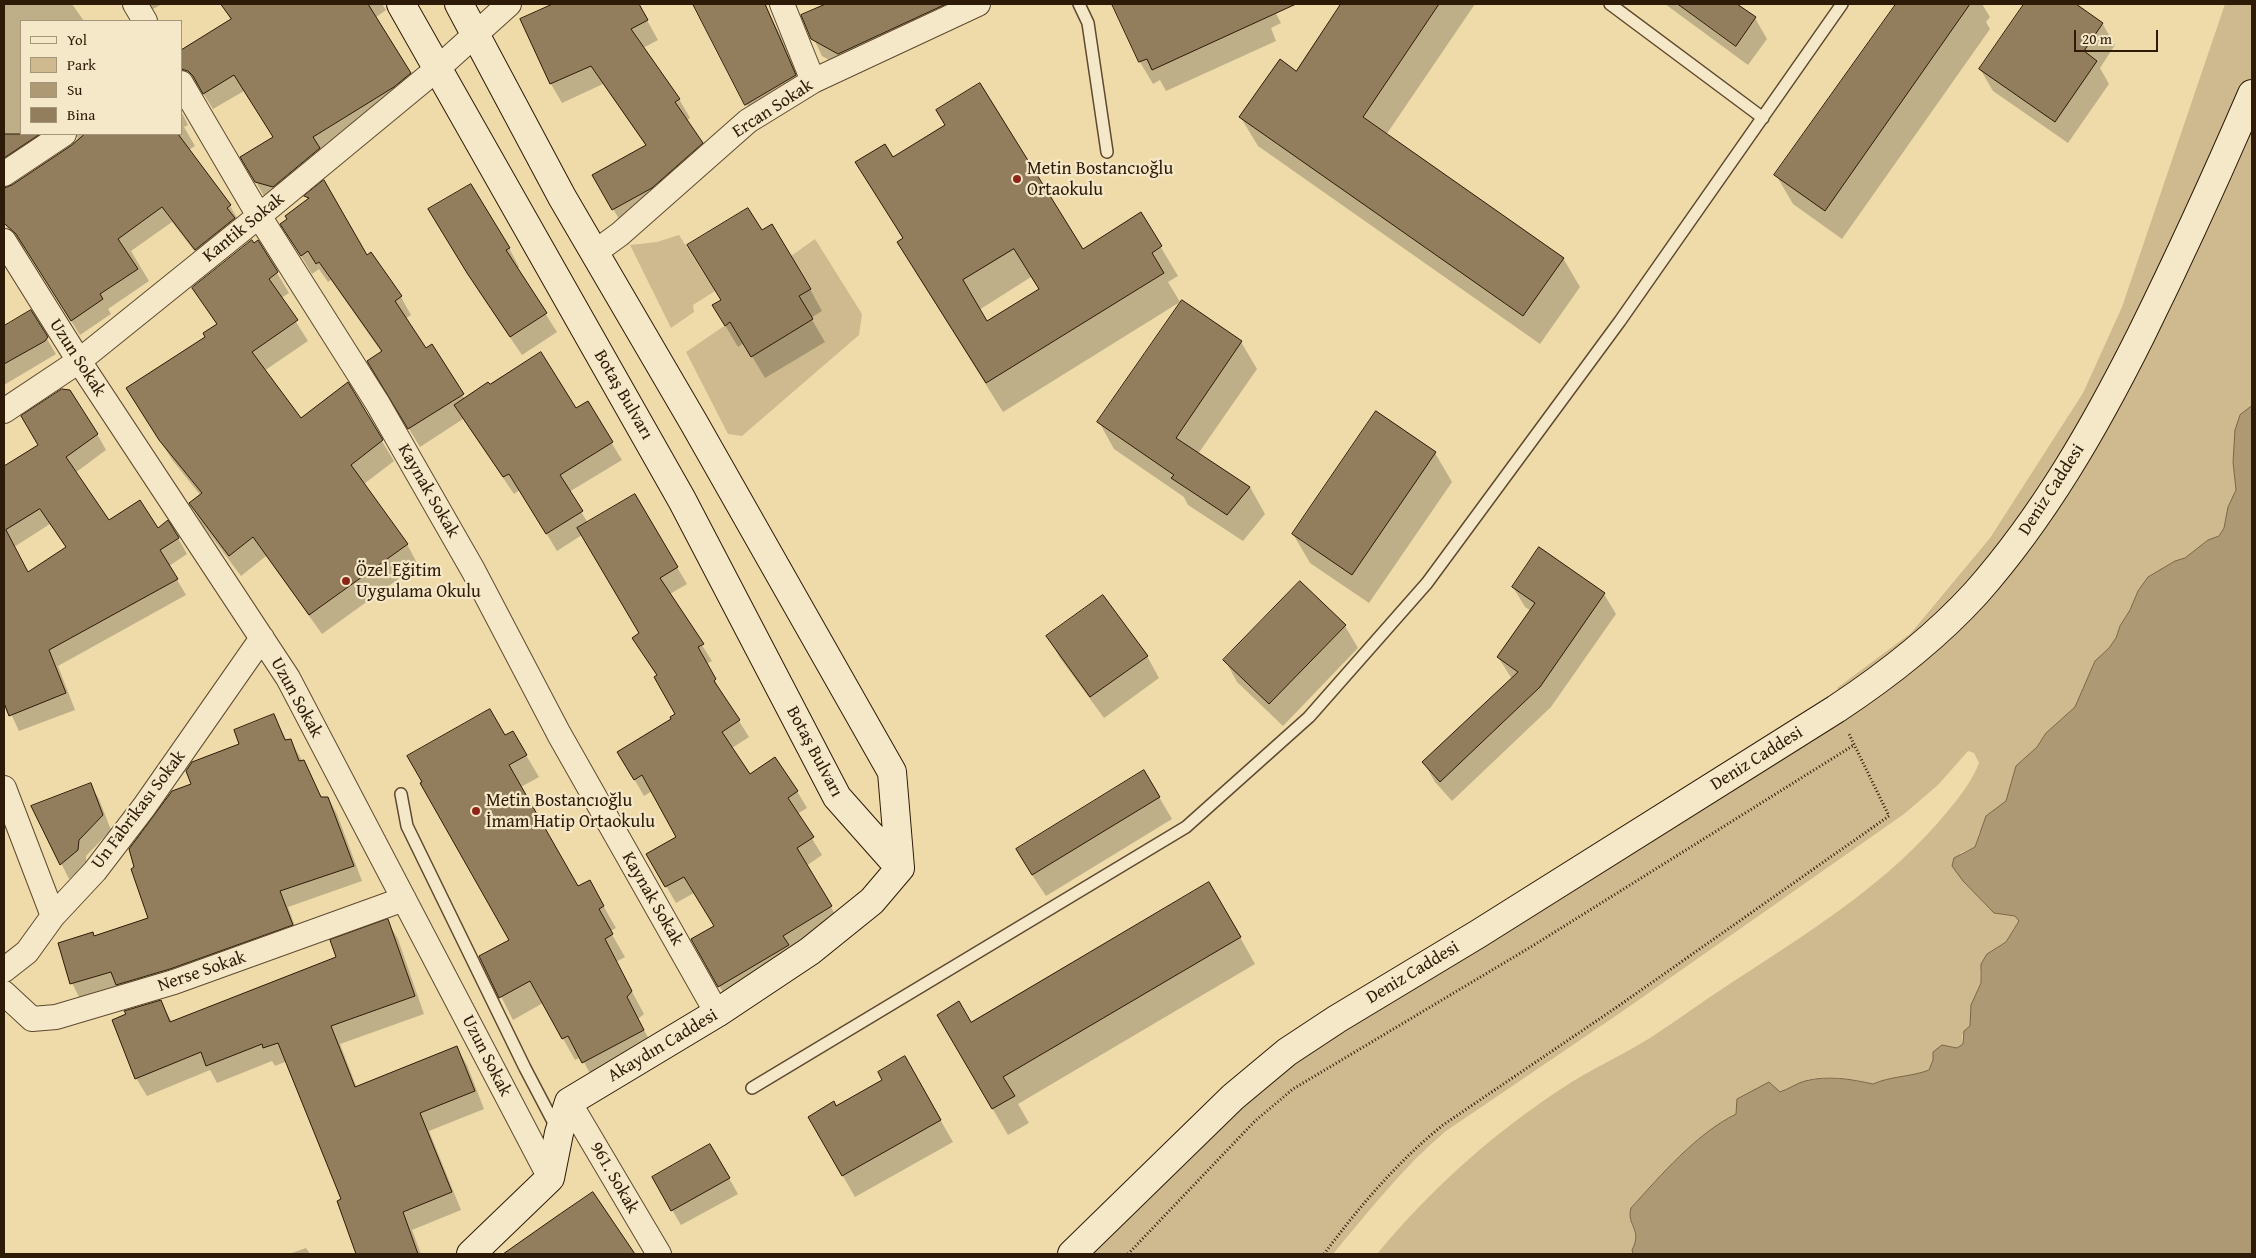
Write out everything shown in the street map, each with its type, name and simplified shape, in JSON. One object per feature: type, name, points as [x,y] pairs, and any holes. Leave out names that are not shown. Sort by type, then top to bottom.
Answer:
[{"type":"street","points":[[135,4],[144,20]]},
{"type":"street","name":"Botaş Bulvarı","points":[[401,4],[682,500],[837,797],[900,868]]},
{"type":"street","points":[[459,4],[562,197],[892,772],[900,868]]},
{"type":"street","name":"Kantik Sokak","points":[[4,411],[79,361],[259,216],[437,69],[509,4]]},
{"type":"street","points":[[782,4],[813,81]]},
{"type":"street","name":"Ercan Sokak","points":[[594,253],[620,234],[748,121],[813,81],[978,4]]},
{"type":"street","name":"Kaynak Sokak","points":[[182,85],[259,216],[378,404],[473,570],[559,734],[717,1013]]},
{"type":"street","name":"Deniz Caddesi","points":[[1072,1254],[1233,1097],[1288,1052],[1337,1019],[1478,934],[1836,709],[1893,670],[1933,635],[1975,594],[2020,539],[2052,492],[2106,403],[2166,285],[2252,94]]},
{"type":"street","points":[[4,174],[62,135]]},
{"type":"street","name":"Uzun Sokak","points":[[4,241],[79,361],[288,678],[550,1178]]},
{"type":"street","name":"Un Fabrikası Sokak","points":[[4,970],[27,952],[53,916],[95,871],[144,807],[262,638]]},
{"type":"street","points":[[4,788],[53,916]]},
{"type":"street","name":"Akaydın Caddesi","points":[[569,1102],[717,1013],[810,952],[872,900],[900,868]]},
{"type":"street","name":"Nerse Sokak","points":[[4,992],[32,1019],[56,1018],[174,982],[404,899]]},
{"type":"street","points":[[471,1254],[550,1178],[559,1132],[569,1102]]},
{"type":"street","name":"961. Sokak","points":[[569,1102],[659,1254]]},
{"type":"lane","points":[[1079,4],[1088,23],[1107,152]]},
{"type":"lane","points":[[1610,4],[1763,118]]},
{"type":"lane","points":[[752,1088],[1186,827],[1310,717],[1427,583],[1620,321],[1842,4]]},
{"type":"lane","points":[[402,794],[407,826],[525,1068],[559,1132]]},
{"type":"path","points":[[1324,1254],[1388,1176],[1418,1145],[1443,1125],[1617,1008],[1889,816],[1836,709]]},
{"type":"path","points":[[1128,1254],[1255,1120],[1293,1090],[1534,945],[1854,745]]},
{"type":"green space","points":[[2225,4],[2252,4],[2252,406],[2250,407],[2233,462],[2236,490],[2228,507],[2224,528],[2219,536],[2208,540],[2185,558],[2175,561],[2148,578],[2138,591],[2116,638],[2109,648],[2095,661],[2075,707],[2046,733],[2037,747],[2017,766],[2006,801],[1998,808],[1979,833],[1975,847],[1960,853],[1984,903],[1994,913],[2015,916],[2019,921],[2006,942],[1987,954],[1980,972],[1981,983],[1971,1005],[1970,1026],[1962,1036],[1963,1044],[1957,1048],[1951,1046],[1933,1052],[1933,1060],[1929,1070],[1922,1072],[1887,1079],[1873,1084],[1839,1078],[1812,1079],[1783,1091],[1738,1102],[1736,1114],[1721,1122],[1693,1144],[1631,1208],[1630,1219],[1635,1233],[1633,1254],[1377,1254],[1440,1186],[1486,1144],[1535,1106],[1572,1082],[1660,1032],[1718,991],[1816,927],[1898,863],[1947,812],[1973,776],[1979,763],[1974,753],[1968,751],[1938,785],[1904,814],[1620,1013],[1446,1131],[1401,1174],[1333,1254],[1072,1254],[1233,1097],[1845,703],[1837,688],[1911,633],[1990,538],[2083,393],[2122,307]]},
{"type":"green space","points":[[679,235],[715,291],[693,305],[694,312],[671,328],[630,245],[657,242]]},
{"type":"green space","points":[[815,239],[862,314],[859,335],[742,436],[728,434],[686,352],[730,322],[751,356],[813,319],[799,296],[811,288],[791,256]]},
{"type":"water","points":[[2252,406],[2252,1254],[1633,1254],[1632,1250],[1636,1237],[1630,1214],[1631,1208],[1693,1144],[1721,1122],[1736,1114],[1737,1099],[1769,1082],[1780,1092],[1814,1079],[1839,1078],[1873,1084],[1887,1079],[1915,1074],[1929,1070],[1933,1060],[1933,1052],[1942,1045],[1957,1048],[1963,1044],[1964,1031],[1970,1026],[1971,1005],[1981,983],[1981,964],[1987,954],[2006,942],[2019,921],[2015,916],[1994,913],[1963,881],[1952,866],[1954,858],[1975,847],[1986,816],[2006,801],[2016,766],[2037,747],[2046,733],[2075,707],[2095,661],[2109,648],[2116,638],[2138,591],[2148,577],[2175,561],[2185,558],[2208,540],[2219,536],[2224,528],[2228,507],[2236,490],[2233,462],[2235,430],[2240,415]]},
{"type":"building","points":[[221,4],[368,4],[411,73],[394,87],[313,137],[320,148],[273,187],[255,182],[240,157],[273,137],[234,75],[203,94],[193,76],[188,71],[182,69],[182,49],[231,19]]},
{"type":"building","points":[[553,4],[639,4],[648,20],[631,29],[680,99],[675,102],[703,143],[652,188],[612,210],[592,175],[646,145],[591,66],[550,84],[520,19]]},
{"type":"building","points":[[693,4],[765,4],[796,75],[745,105]]},
{"type":"building","points":[[826,4],[946,4],[838,54],[811,39],[801,15]]},
{"type":"building","points":[[1112,4],[1296,4],[1152,70],[1147,59],[1139,62]]},
{"type":"building","points":[[1341,4],[1439,4],[1363,117],[1564,258],[1523,316],[1239,117],[1280,59],[1296,71]]},
{"type":"building","points":[[1678,4],[1737,4],[1756,17],[1736,46]]},
{"type":"building","points":[[1896,4],[1970,4],[1825,211],[1774,175]]},
{"type":"building","points":[[2024,4],[2076,4],[2103,23],[2084,51],[2097,61],[2055,122],[1979,69]]},
{"type":"building","points":[[980,83],[1083,249],[1141,212],[1162,246],[1152,253],[1164,273],[986,383],[897,242],[903,238],[855,162],[885,144],[893,157],[945,125],[936,110]],"holes":[[[1014,249],[1039,289],[987,321],[963,280]]]},
{"type":"building","points":[[4,134],[38,135],[4,158]]},
{"type":"building","points":[[84,135],[179,135],[231,205],[227,208],[235,218],[195,250],[162,207],[118,239],[138,269],[100,294],[103,299],[71,321],[16,234],[4,223],[4,188],[12,185]]},
{"type":"building","points":[[324,180],[367,255],[371,252],[402,296],[395,301],[426,348],[432,344],[464,394],[408,429],[367,361],[382,351],[319,262],[316,264],[308,251],[301,256],[280,224],[287,219],[285,216],[309,198],[304,196]]},
{"type":"building","points":[[471,184],[510,248],[506,250],[547,313],[510,337],[467,273],[428,209]]},
{"type":"building","points":[[748,208],[762,230],[772,224],[811,289],[799,296],[813,319],[751,357],[730,322],[725,326],[712,305],[721,300],[687,245]]},
{"type":"building","points":[[252,240],[254,243],[258,240],[278,272],[269,279],[298,320],[252,352],[301,418],[348,382],[383,440],[351,465],[408,544],[309,615],[253,537],[229,556],[189,503],[202,493],[159,440],[126,388],[205,337],[203,333],[217,324],[192,288]]},
{"type":"building","points":[[1182,300],[1242,341],[1176,438],[1250,487],[1227,515],[1171,478],[1174,475],[1097,422]]},
{"type":"building","points":[[31,310],[48,337],[45,341],[4,364],[4,326]]},
{"type":"building","points":[[541,352],[576,408],[588,401],[613,442],[560,475],[583,511],[546,534],[509,474],[503,477],[454,405],[488,382],[490,384]]},
{"type":"building","points":[[62,389],[70,390],[98,434],[66,457],[109,520],[140,500],[158,528],[168,520],[179,538],[160,550],[178,579],[49,650],[66,693],[9,716],[4,703],[4,466],[38,445],[21,416]],"holes":[[[40,509],[66,547],[28,572],[6,530]]]},
{"type":"building","points":[[1376,411],[1436,452],[1352,575],[1292,534]]},
{"type":"building","points":[[635,494],[678,567],[660,578],[704,644],[698,647],[716,679],[714,681],[740,720],[722,732],[750,774],[775,757],[798,791],[788,798],[814,837],[797,848],[832,906],[783,936],[789,945],[718,987],[691,939],[714,926],[684,877],[665,887],[646,854],[676,837],[642,775],[634,780],[617,752],[671,719],[670,717],[675,714],[654,677],[657,675],[632,638],[639,633],[577,528]]},
{"type":"building","points":[[1539,547],[1605,593],[1540,687],[1440,782],[1422,762],[1518,672],[1497,657],[1535,603],[1512,587]]},
{"type":"building","points":[[1300,581],[1346,625],[1269,704],[1223,660]]},
{"type":"building","points":[[1103,595],[1148,656],[1090,697],[1046,636]]},
{"type":"building","points":[[490,709],[505,735],[513,731],[527,755],[509,765],[578,886],[590,880],[604,906],[599,909],[613,934],[605,939],[632,991],[627,997],[644,1030],[582,1063],[568,1036],[562,1039],[530,981],[499,998],[479,956],[509,940],[420,783],[422,782],[407,756]]},
{"type":"building","points":[[274,714],[285,740],[291,739],[299,761],[304,760],[321,797],[328,797],[354,866],[280,891],[293,925],[170,969],[116,985],[111,972],[70,984],[58,943],[93,932],[94,936],[148,918],[131,869],[134,867],[129,849],[172,791],[191,784],[186,771],[192,762],[239,744],[234,730]]},
{"type":"building","points":[[1144,770],[1160,797],[1032,875],[1016,849]]},
{"type":"building","points":[[91,783],[103,815],[79,840],[78,850],[60,865],[31,806]]},
{"type":"building","points":[[1209,882],[1241,937],[1003,1077],[1015,1096],[992,1109],[937,1015],[959,1001],[971,1022]]},
{"type":"building","points":[[388,919],[415,996],[331,1026],[355,1087],[457,1046],[475,1091],[420,1113],[452,1192],[403,1212],[418,1254],[356,1254],[337,1201],[341,1199],[278,1043],[263,1048],[262,1044],[206,1066],[201,1052],[135,1079],[112,1020],[126,1014],[124,1011],[161,1000],[170,1022],[336,957],[330,940]]},
{"type":"building","points":[[905,1056],[941,1120],[842,1176],[808,1117],[834,1101],[836,1106],[882,1080],[878,1072]]},
{"type":"building","points":[[710,1144],[730,1178],[671,1211],[652,1177]]},
{"type":"building","points":[[593,1192],[635,1254],[503,1254],[560,1214]]},
{"type":"place","name":"Metin Bostancıoğlu Ortaokulu","points":[[1017,179]]},
{"type":"place","name":"Özel Eğitim Uygulama Okulu","points":[[346,581]]},
{"type":"place","name":"Metin Bostancıoğlu İmam Hatip Ortaokulu","points":[[476,811]]}]
